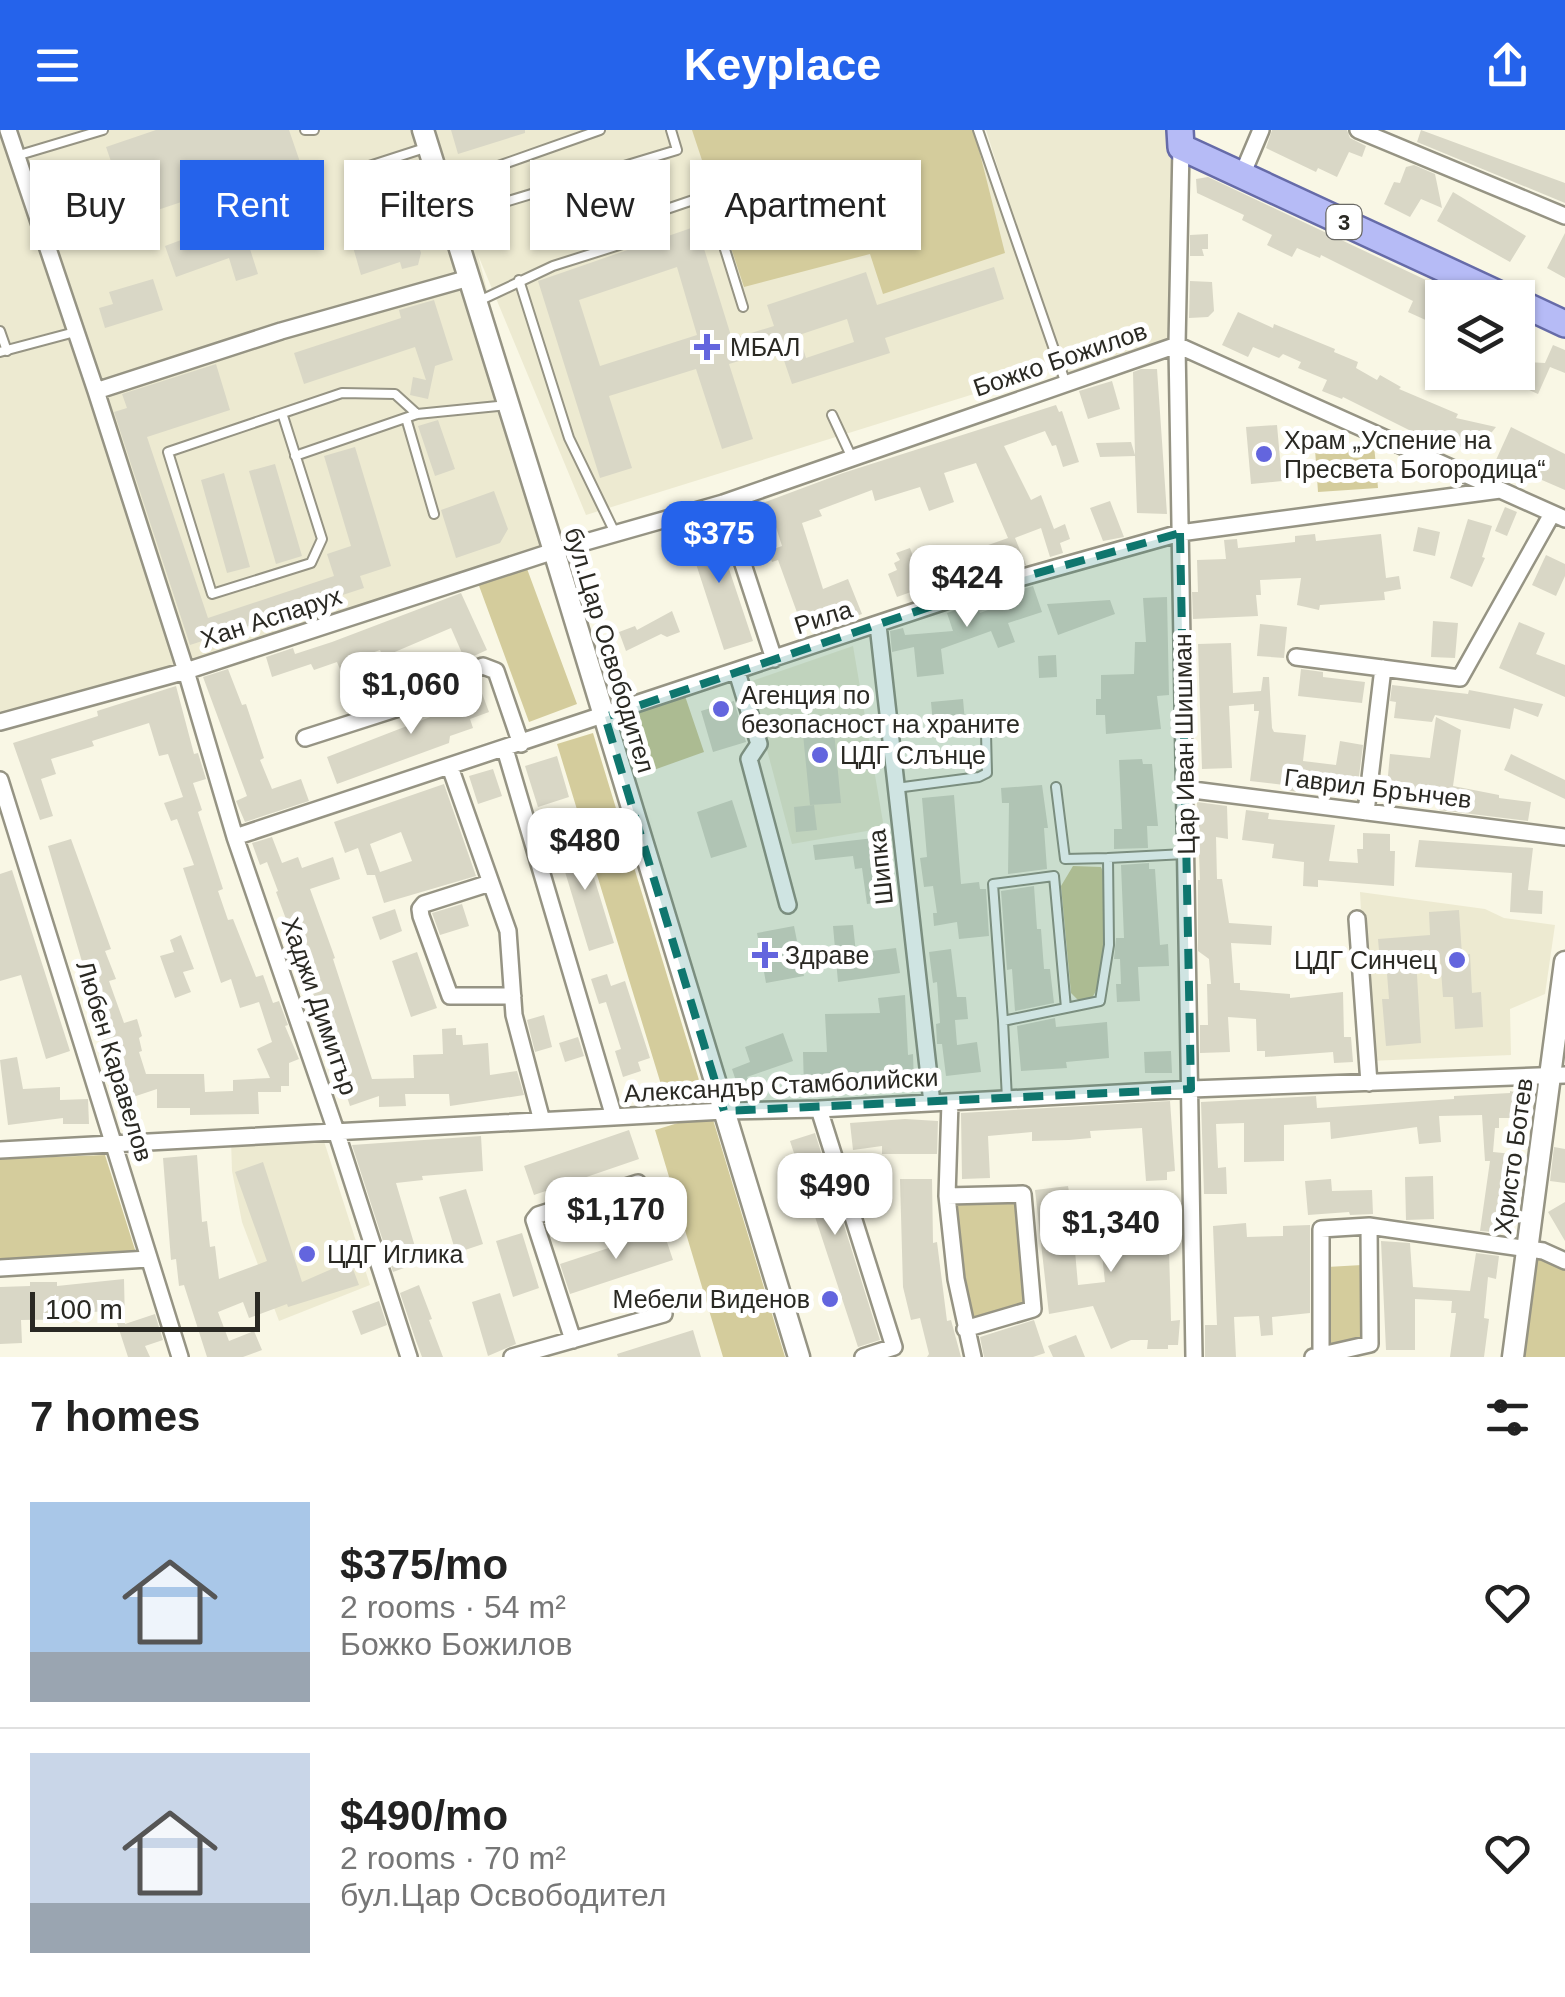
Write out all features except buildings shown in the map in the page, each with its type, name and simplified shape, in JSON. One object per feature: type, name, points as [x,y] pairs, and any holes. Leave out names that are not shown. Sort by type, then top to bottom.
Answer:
[{"type":"main road","name":"3","points":[[1181,138],[1242,174],[1469,280]]},
{"type":"main road","points":[[1535,310],[1565,324]]},
{"type":"street","name":"Хаджи Димитър","points":[[8,130],[96,390],[235,838],[409,1357]]},
{"type":"street","points":[[1242,174],[1261,130]]},
{"type":"street","points":[[1358,130],[1565,216]]},
{"type":"street","name":"Цар Иван Шишман","points":[[1181,138],[1180,533],[1194,1354]]},
{"type":"street","name":"бул.Цар Освободител","points":[[460,250],[798,1357]]},
{"type":"street","points":[[96,390],[282,331],[469,278]]},
{"type":"street","name":"Божко Божилов","points":[[554,551],[723,502],[1178,345],[1559,516]]},
{"type":"street","name":"Рила","points":[[235,838],[991,586],[1180,533],[1500,490]]},
{"type":"street","points":[[723,502],[774,659]]},
{"type":"street","points":[[1296,657],[1460,678],[1559,516]]},
{"type":"street","name":"Хан Аспарух","points":[[0,722],[186,671],[554,551]]},
{"type":"street","name":"Шипка","points":[[878,625],[932,1103]]},
{"type":"street","points":[[304,738],[411,704],[426,687],[483,666],[496,672],[614,1117]]},
{"type":"street","points":[[1366,812],[1383,668]]},
{"type":"street","points":[[737,672],[760,744],[749,759],[788,905]]},
{"type":"street","points":[[450,767],[508,931],[514,1015],[542,1121]]},
{"type":"street","name":"Любен Каравелов","points":[[0,780],[180,1357]]},
{"type":"street","name":"Гаврил Брънчев","points":[[1185,789],[1565,837]]},
{"type":"street","points":[[490,883],[424,904],[420,916],[450,996],[513,996]]},
{"type":"street","points":[[1358,919],[1369,1082]]},
{"type":"street","name":"Христо Ботев","points":[[1513,1357],[1526,1248],[1557,1076],[1565,962]]},
{"type":"street","name":"Александър Стамболийски","points":[[0,1150],[724,1110],[1557,1076]]},
{"type":"street","points":[[950,1102],[947,1196],[965,1329],[973,1357]]},
{"type":"street","points":[[819,1109],[894,1347],[863,1357]]},
{"type":"street","points":[[572,1340],[534,1220],[538,1215],[638,1183]]},
{"type":"street","points":[[947,1196],[1023,1194],[1034,1310],[965,1329]]},
{"type":"street","points":[[1369,1226],[1370,1344],[1317,1356],[1321,1229],[1369,1226],[1543,1250],[1565,1260]]},
{"type":"street","points":[[0,1268],[148,1259]]},
{"type":"street","points":[[512,1357],[557,1351],[572,1340],[664,1314]]},
{"type":"street","points":[[1177,1357],[1194,1354]]},
{"type":"lane","points":[[16,156],[103,130]]},
{"type":"lane","points":[[305,130],[314,130]]},
{"type":"lane","points":[[510,163],[600,130]]},
{"type":"lane","points":[[510,201],[677,150],[671,130]]},
{"type":"lane","points":[[978,130],[1066,384]]},
{"type":"lane","points":[[381,160],[426,139]]},
{"type":"lane","points":[[476,302],[519,280],[657,233],[652,214],[708,195],[743,307]]},
{"type":"lane","points":[[519,280],[569,438],[616,535]]},
{"type":"lane","points":[[0,331],[4,352],[75,332]]},
{"type":"lane","points":[[283,416],[322,539],[311,563],[212,594],[168,452],[342,394],[395,394],[417,414]]},
{"type":"lane","points":[[295,456],[417,414],[509,405]]},
{"type":"lane","points":[[832,415],[852,458]]},
{"type":"lane","points":[[406,418],[434,514]]},
{"type":"lane","points":[[896,788],[986,774],[986,732]]},
{"type":"lane","points":[[1056,786],[1065,859],[1054,876],[1066,1008]]},
{"type":"lane","points":[[1065,859],[1186,854]]},
{"type":"lane","points":[[1003,1022],[1100,1001],[1109,945],[1108,858]]},
{"type":"lane","points":[[1008,1099],[993,884],[1054,876]]},
{"type":"highlighted area","points":[[1180,533],[1191,1089],[724,1111],[605,717],[991,586]]},
{"type":"shaded area","points":[[0,130],[983,130],[1054,369],[586,515],[478,255],[554,551],[0,722]]},
{"type":"shaded area","points":[[692,130],[974,130],[1005,253],[883,294],[870,254],[744,287],[732,250],[921,250],[921,160],[702,160]]},
{"type":"shaded area","points":[[986,130],[1182,130],[1177,345],[1066,384]]},
{"type":"shaded area","points":[[1374,445],[1378,488],[1318,492],[1315,449]]},
{"type":"shaded area","points":[[526,566],[577,704],[529,722],[478,583]]},
{"type":"shaded area","name":"ЦДГ Слънце","points":[[853,646],[884,828],[792,844],[749,682]]},
{"type":"shaded area","points":[[685,696],[704,752],[620,782],[600,726]]},
{"type":"shaded area","points":[[593,733],[699,1080],[663,1091],[557,744]]},
{"type":"shaded area","points":[[1073,866],[1101,867],[1105,876],[1103,971],[1092,998],[1078,1000],[1071,993],[1061,886]]},
{"type":"shaded area","name":"ЦДГ Синчец","points":[[1360,892],[1485,909],[1504,918],[1555,925],[1545,994],[1510,1009],[1511,1055],[1369,1061]]},
{"type":"shaded area","points":[[711,1113],[785,1357],[723,1357],[655,1130]]},
{"type":"shaded area","name":"ЦДГ Иглика","points":[[322,1135],[370,1285],[279,1321],[242,1222],[232,1171],[231,1140]]},
{"type":"shaded area","points":[[105,1155],[136,1253],[0,1262],[0,1159]]},
{"type":"shaded area","points":[[1017,1197],[1028,1307],[968,1326],[952,1199]]},
{"type":"shaded area","points":[[1536,1257],[1565,1270],[1565,1357],[1523,1357]]},
{"type":"shaded area","points":[[1362,1265],[1363,1339],[1329,1347],[1327,1267]]},
{"type":"place","name":"МБАЛ","points":[[707,347]]},
{"type":"place","name":"Храм „Успение на Пресвета Богородица“","points":[[1264,454]]},
{"type":"place","name":"Агенция по безопасност на храните","points":[[721,709]]},
{"type":"place","name":"ЦДГ Слънце","points":[[820,755]]},
{"type":"place","name":"Здраве","points":[[765,955]]},
{"type":"place","name":"ЦДГ Синчец","points":[[1457,960]]},
{"type":"place","name":"ЦДГ Иглика","points":[[307,1254]]},
{"type":"place","name":"Мебели Виденов","points":[[830,1299]]}]
